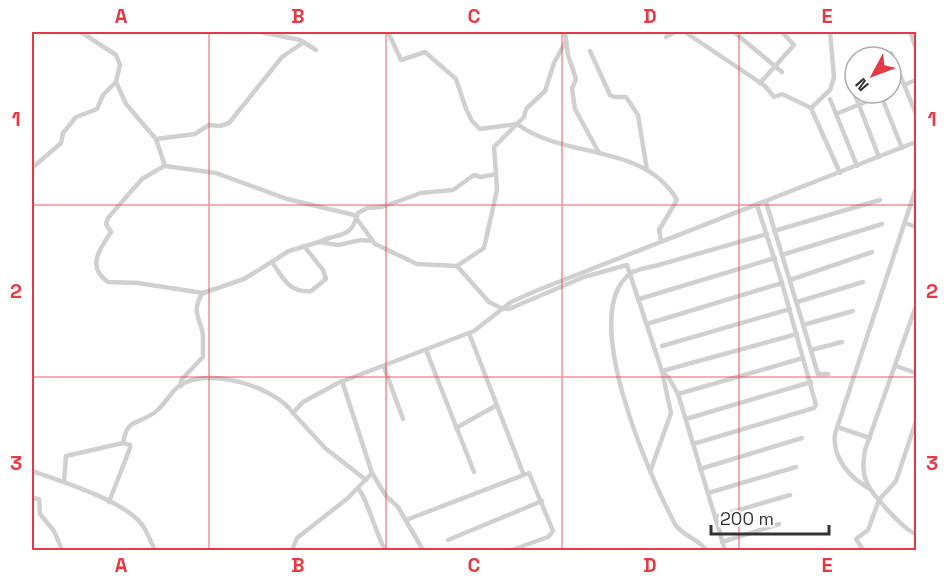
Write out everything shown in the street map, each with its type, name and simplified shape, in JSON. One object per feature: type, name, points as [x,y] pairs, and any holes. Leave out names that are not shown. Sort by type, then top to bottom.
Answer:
[{"type":"street","points":[[32,168],[61,143],[63,133],[76,117],[98,108],[103,95],[116,82],[120,65],[116,56],[81,32]]},
{"type":"street","points":[[261,32],[304,42],[316,50]]},
{"type":"street","points":[[388,32],[401,60],[425,52],[453,75],[476,127],[480,129],[517,124],[544,140],[623,158],[648,170],[663,182],[677,200],[659,230],[661,240]]},
{"type":"street","points":[[565,32],[576,79],[572,89],[575,109],[599,153]]},
{"type":"street","points":[[666,38],[675,32]]},
{"type":"street","points":[[685,32],[759,83],[774,97],[782,93],[811,108],[840,172]]},
{"type":"street","points":[[734,32],[782,72]]},
{"type":"street","points":[[759,83],[794,45],[782,32]]},
{"type":"street","points":[[811,108],[830,90],[834,77],[830,32]]},
{"type":"street","points":[[911,34],[916,49]]},
{"type":"street","points":[[319,242],[338,245],[362,240],[372,241],[417,264],[457,266],[484,248],[497,190],[494,147],[524,117],[526,109],[545,91],[554,63],[566,41]]},
{"type":"street","points":[[156,139],[195,134],[209,125],[220,126],[229,123],[282,57],[304,42]]},
{"type":"street","points":[[590,51],[610,94],[614,98],[626,97],[635,107],[648,170]]},
{"type":"street","points":[[916,80],[904,85],[916,114]]},
{"type":"street","points":[[116,82],[131,112],[156,139],[164,166]]},
{"type":"street","points":[[831,99],[857,166]]},
{"type":"street","points":[[836,114],[857,105]]},
{"type":"street","points":[[859,105],[879,157]]},
{"type":"street","points":[[884,105],[902,148]]},
{"type":"street","points":[[294,413],[303,402],[342,381],[469,333],[516,299],[661,240],[766,202],[916,142]]},
{"type":"street","points":[[372,241],[357,216],[287,199],[216,173],[164,166],[142,178],[108,218],[106,224],[111,232],[97,250],[98,270],[103,279],[110,282],[138,283],[203,293],[244,279],[289,251],[344,235],[353,228],[357,216],[367,208],[382,207],[421,193],[453,190],[474,175],[481,177],[496,174]]},
{"type":"street","points":[[916,188],[837,427],[835,446],[839,458],[852,476],[870,489],[908,531],[916,533]]},
{"type":"street","points":[[774,231],[880,200]]},
{"type":"street","points":[[766,202],[819,376],[828,374]]},
{"type":"street","points":[[693,444],[814,408],[815,397],[811,382],[757,205]]},
{"type":"street","points":[[905,223],[916,227]]},
{"type":"street","points":[[782,255],[882,224]]},
{"type":"street","points":[[706,550],[698,541],[676,526],[650,473],[622,397],[611,335],[616,297],[632,273],[767,234]]},
{"type":"street","points":[[272,262],[284,282],[292,288],[311,291],[326,279],[323,270],[304,246]]},
{"type":"street","points":[[790,280],[872,252]]},
{"type":"street","points":[[639,299],[775,258]]},
{"type":"street","points":[[457,266],[489,302],[504,309],[584,277],[624,264],[632,273],[662,372],[670,413],[650,473]]},
{"type":"street","points":[[797,302],[863,282]]},
{"type":"street","points":[[646,324],[782,283]]},
{"type":"street","points":[[181,386],[181,380],[203,357],[202,336],[197,315],[199,299],[203,293]]},
{"type":"street","points":[[870,489],[863,467],[870,438],[916,306]]},
{"type":"street","points":[[662,346],[790,309]]},
{"type":"street","points":[[803,325],[854,311]]},
{"type":"street","points":[[469,333],[523,473]]},
{"type":"street","points":[[662,372],[797,334]]},
{"type":"street","points":[[811,350],[842,342]]},
{"type":"street","points":[[426,350],[474,472]]},
{"type":"street","points":[[678,394],[803,358]]},
{"type":"street","points":[[896,366],[916,374]]},
{"type":"street","points":[[384,367],[403,419]]},
{"type":"street","points":[[662,372],[669,378],[678,394],[724,550]]},
{"type":"street","points":[[123,443],[129,424],[154,412],[181,386],[205,377],[242,381],[283,400],[326,448],[366,480]]},
{"type":"street","points":[[342,381],[372,473],[385,495],[406,520],[423,550]]},
{"type":"street","points":[[686,419],[811,382]]},
{"type":"street","points":[[456,428],[497,405]]},
{"type":"street","points":[[863,550],[856,540],[868,530],[879,500],[896,481],[916,421]]},
{"type":"street","points":[[837,427],[870,438]]},
{"type":"street","points":[[700,469],[802,438]]},
{"type":"street","points":[[64,483],[66,456],[123,443],[130,445],[109,502]]},
{"type":"street","points":[[708,493],[796,467]]},
{"type":"street","points":[[852,476],[863,467]]},
{"type":"street","points":[[32,471],[109,502],[143,525],[155,550]]},
{"type":"street","points":[[32,478],[39,473]]},
{"type":"street","points":[[292,550],[297,538],[358,489],[372,473]]},
{"type":"street","points":[[406,520],[523,473],[532,476],[554,529],[553,534],[512,550]]},
{"type":"street","points":[[358,489],[363,493],[370,519],[385,550]]},
{"type":"street","points":[[715,518],[790,495]]},
{"type":"street","points":[[32,498],[39,499],[40,514],[54,531],[63,550]]},
{"type":"street","points":[[448,540],[542,501]]},
{"type":"street","points":[[722,542],[779,524]]}]
